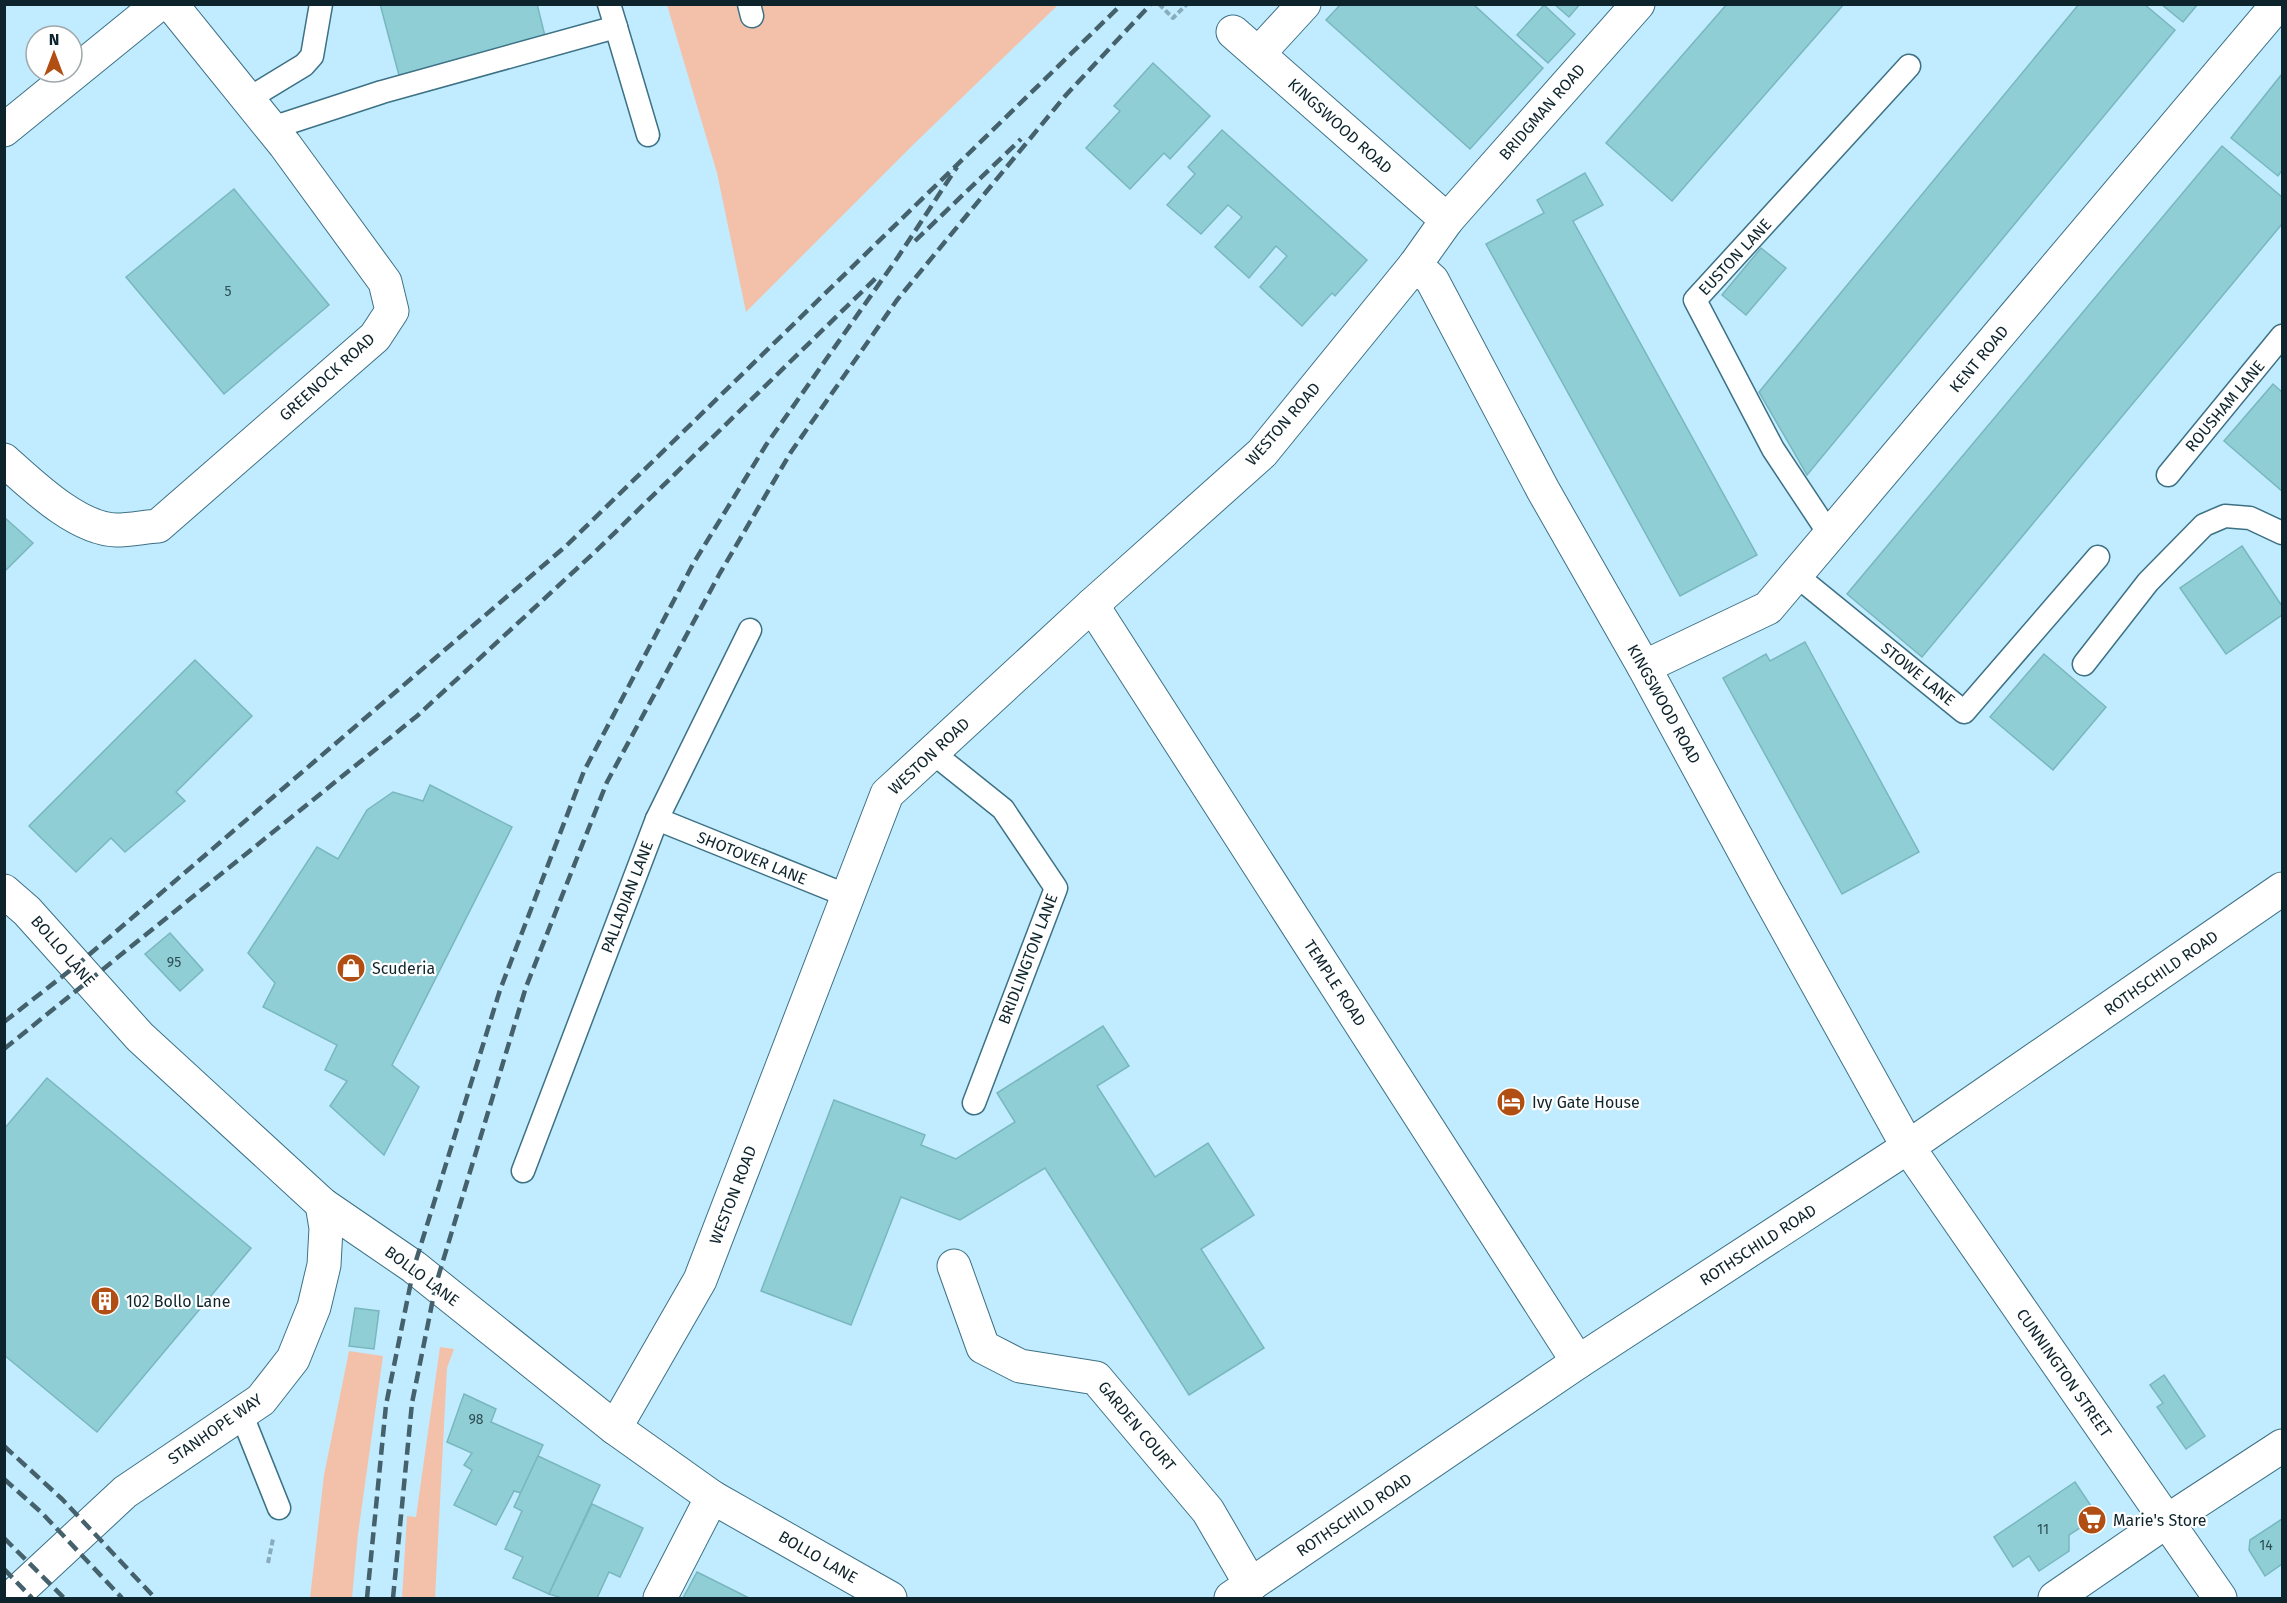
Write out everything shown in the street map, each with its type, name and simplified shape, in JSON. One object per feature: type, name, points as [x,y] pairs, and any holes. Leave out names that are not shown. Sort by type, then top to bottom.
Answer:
[{"type":"street","points":[[4,130],[159,4]]},
{"type":"street","name":"GREENOCK ROAD","points":[[4,460],[31,485],[84,522],[115,530],[158,526],[375,337],[392,311],[385,282],[272,128],[171,4]]},
{"type":"street","points":[[1259,53],[1304,4]]},
{"type":"street","name":"BRIDGMAN ROAD","points":[[1447,220],[1638,4]]},
{"type":"street","name":"KENT ROAD","points":[[1644,667],[1768,608],[2278,4]]},
{"type":"street","name":"KINGSWOOD ROAD","points":[[1233,32],[1447,220]]},
{"type":"street","name":"WESTON ROAD","points":[[615,1428],[700,1280],[887,794],[1092,605],[1262,453],[1415,265],[1447,220]]},
{"type":"street","name":"KINGSWOOD ROAD","points":[[1415,265],[1432,280],[1543,490],[1644,667],[1908,1147]]},
{"type":"street","name":"TEMPLE ROAD","points":[[1092,605],[1578,1362]]},
{"type":"street","name":"ROTHSCHILD ROAD","points":[[1241,1592],[1578,1362],[1908,1147],[2283,889]]},
{"type":"street","name":"BOLLO LANE","points":[[4,891],[27,911],[140,1037],[322,1204],[414,1267],[615,1428],[712,1497],[890,1599]]},
{"type":"street","name":"CUNNINGTON STREET","points":[[1908,1147],[2220,1599]]},
{"type":"street","name":"STANHOPE WAY","points":[[11,1599],[125,1492],[261,1400],[293,1359],[314,1307],[324,1265],[326,1228],[322,1204]]},
{"type":"street","name":"GARDEN COURT","points":[[954,1266],[983,1347],[1020,1366],[1096,1378],[1208,1511],[1241,1592]]},
{"type":"street","points":[[2055,1599],[2167,1521],[2283,1446]]},
{"type":"street","points":[[660,1599],[712,1497]]},
{"type":"lane","points":[[248,99],[304,66],[312,56],[321,4]]},
{"type":"lane","points":[[609,4],[648,135]]},
{"type":"lane","points":[[272,128],[382,92],[616,27]]},
{"type":"lane","name":"EUSTON LANE","points":[[1830,535],[1773,449],[1695,300],[1909,66]]},
{"type":"lane","name":"ROUSHAM LANE","points":[[2168,475],[2283,336]]},
{"type":"lane","points":[[2084,664],[2148,582],[2204,525],[2225,516],[2250,518],[2283,533]]},
{"type":"lane","name":"STOWE LANE","points":[[1797,576],[1964,712],[2098,557]]},
{"type":"lane","name":"PALLADIAN LANE","points":[[523,1171],[657,819],[750,630]]},
{"type":"lane","name":"BRIDLINGTON LANE","points":[[933,753],[1003,808],[1056,888],[974,1103]]},
{"type":"lane","name":"SHOTOVER LANE","points":[[657,819],[848,896]]},
{"type":"lane","points":[[241,1413],[279,1508]]},
{"type":"path","points":[[1159,4],[1173,18],[1187,4]]},
{"type":"shaded area","points":[[667,5],[1058,5],[915,143],[746,312],[717,173]]},
{"type":"shaded area","points":[[440,1347],[454,1349],[447,1368],[435,1598],[402,1598],[407,1516],[416,1517]]},
{"type":"shaded area","points":[[349,1351],[383,1356],[358,1534],[352,1598],[310,1598],[324,1475]]},
{"type":"building","points":[[380,4],[537,4],[546,40],[400,79]]},
{"type":"building","points":[[1341,4],[1473,4],[1543,68],[1470,149],[1326,20]]},
{"type":"building","points":[[1554,4],[1580,4],[1569,17]]},
{"type":"building","points":[[1727,4],[1844,4],[1672,201],[1606,143]]},
{"type":"building","points":[[2079,4],[2144,4],[2175,30],[1807,475],[1759,392]]},
{"type":"building","points":[[2161,4],[2198,4],[2183,22]]},
{"type":"building","points":[[1544,5],[1575,34],[1548,63],[1517,35]]},
{"type":"building","points":[[1153,63],[1210,116],[1170,159],[1164,153],[1130,189],[1086,148],[1120,111],[1114,106]]},
{"type":"building","points":[[2282,74],[2282,170],[2278,176],[2231,138]]},
{"type":"building","points":[[1222,130],[1367,260],[1335,296],[1332,293],[1302,326],[1260,287],[1287,256],[1276,246],[1249,278],[1215,247],[1242,217],[1228,205],[1201,234],[1167,205],[1195,174],[1188,167]]},
{"type":"building","points":[[2222,146],[2282,197],[2282,224],[1922,657],[1847,594]]},
{"type":"building","points":[[1585,173],[1603,205],[1573,221],[1757,555],[1680,596],[1486,244],[1544,213],[1537,200]]},
{"type":"building","points":[[234,189],[329,305],[224,394],[126,277]]},
{"type":"building","points":[[1761,248],[1786,268],[1746,315],[1722,295]]},
{"type":"building","points":[[2273,384],[2282,392],[2282,491],[2224,441]]},
{"type":"building","points":[[4,517],[33,543],[4,572]]},
{"type":"building","points":[[2242,546],[2282,606],[2282,615],[2226,654],[2180,588]]},
{"type":"building","points":[[1805,642],[1919,852],[1842,894],[1723,678],[1766,654],[1770,661]]},
{"type":"building","points":[[2044,654],[2106,707],[2053,770],[1990,717]]},
{"type":"building","points":[[195,660],[252,716],[176,792],[185,801],[125,852],[111,838],[76,872],[29,826]]},
{"type":"building","name":"Scuderia","points":[[430,785],[512,827],[392,1065],[419,1087],[384,1155],[330,1106],[347,1081],[325,1070],[337,1045],[263,1007],[275,983],[248,953],[317,847],[338,859],[367,810],[393,792],[423,801]]},
{"type":"building","points":[[170,933],[203,970],[180,991],[145,954]]},
{"type":"building","points":[[1103,1026],[1129,1066],[1097,1086],[1155,1177],[1208,1143],[1254,1215],[1201,1249],[1264,1348],[1189,1395],[1045,1168],[960,1220],[901,1197],[851,1325],[761,1291],[834,1100],[925,1135],[921,1145],[956,1159],[1015,1122],[997,1093]]},
{"type":"building","name":"102 Bollo Lane","points":[[47,1078],[251,1248],[97,1432],[4,1355],[4,1129]]},
{"type":"building","points":[[355,1308],[379,1311],[374,1349],[349,1346]]},
{"type":"building","points":[[2164,1375],[2205,1436],[2186,1449],[2157,1407],[2163,1403],[2150,1385]]},
{"type":"building","points":[[464,1394],[496,1409],[491,1422],[543,1445],[521,1493],[514,1491],[496,1525],[454,1505],[472,1470],[464,1465],[472,1453],[447,1442]]},
{"type":"building","points":[[538,1456],[600,1485],[549,1594],[513,1578],[523,1557],[505,1549],[522,1511],[514,1507]]},
{"type":"building","points":[[2075,1482],[2091,1506],[2089,1522],[2069,1535],[2069,1551],[2039,1571],[2029,1556],[2013,1567],[1994,1537]]},
{"type":"building","points":[[592,1504],[643,1528],[620,1577],[609,1572],[597,1598],[562,1598],[549,1594]]},
{"type":"building","points":[[2282,1519],[2282,1564],[2265,1576],[2249,1550],[2250,1540]]},
{"type":"building","points":[[697,1572],[749,1598],[683,1598]]},
{"type":"railway","points":[[4,1022],[77,965],[566,546],[1122,4]]},
{"type":"railway","points":[[393,1598],[412,1403],[436,1284],[526,987],[607,782],[720,573],[791,452],[897,300],[1066,95],[1151,4]]},
{"type":"railway","points":[[915,241],[1021,139]]},
{"type":"railway","points":[[367,1598],[386,1405],[414,1267],[500,990],[584,771],[693,564],[766,445],[898,257],[957,167]]},
{"type":"railway","points":[[4,1049],[417,716],[596,551],[876,278]]},
{"type":"railway","points":[[4,1446],[62,1499],[155,1598]]},
{"type":"railway","points":[[4,1479],[42,1513],[122,1598]]},
{"type":"railway","points":[[4,1538],[64,1598]]},
{"type":"railway","points":[[4,1569],[32,1598]]},
{"type":"place","name":"Scuderia","points":[[351,968]]},
{"type":"place","name":"Ivy Gate House","points":[[1511,1102]]},
{"type":"place","name":"102 Bollo Lane","points":[[105,1301]]},
{"type":"place","name":"Marie's Store","points":[[2092,1520]]}]
